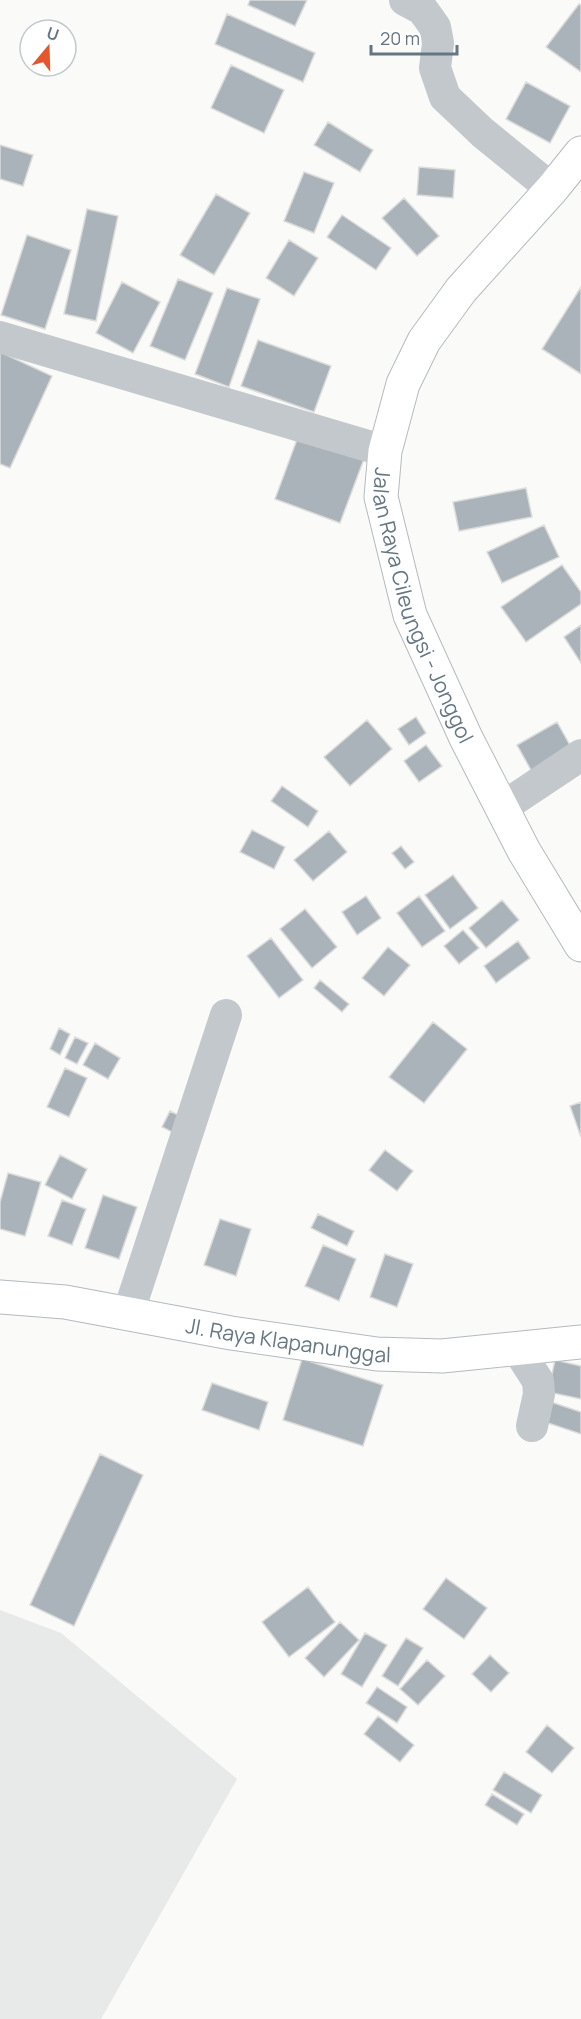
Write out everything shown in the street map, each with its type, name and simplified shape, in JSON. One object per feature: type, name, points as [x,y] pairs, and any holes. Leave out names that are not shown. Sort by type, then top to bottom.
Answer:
[{"type":"main road","name":"Jalan Raya Cileungsi - Jonggol","points":[[581,153],[552,189],[461,290],[424,341],[402,384],[385,451],[381,497],[410,615],[466,738],[524,851],[581,945]]},
{"type":"main road","name":"Jl. Raya Klapanunggal","points":[[0,1297],[65,1302],[231,1333],[376,1354],[442,1356],[581,1342]]},
{"type":"street","points":[[405,0],[422,9],[435,27],[438,43],[435,68],[445,97],[483,133],[552,189]]},
{"type":"street","points":[[0,337],[385,451]]},
{"type":"street","points":[[503,807],[581,755]]},
{"type":"street","points":[[128,1314],[226,1015]]},
{"type":"street","points":[[517,1348],[538,1381],[539,1394],[532,1426]]},
{"type":"shaded area","points":[[0,1610],[61,1633],[237,1779],[101,2019],[0,2019]]},
{"type":"building","points":[[250,0],[307,0],[295,26],[248,5]]},
{"type":"building","points":[[579,4],[581,5],[581,72],[546,47]]},
{"type":"building","points":[[227,14],[315,53],[303,82],[215,44]]},
{"type":"building","points":[[231,65],[284,90],[264,133],[211,108]]},
{"type":"building","points":[[526,82],[570,106],[550,143],[506,119]]},
{"type":"building","points":[[328,122],[373,150],[360,172],[314,145]]},
{"type":"building","points":[[0,145],[33,155],[23,186],[0,179]]},
{"type":"building","points":[[419,167],[455,170],[453,198],[417,195]]},
{"type":"building","points":[[304,172],[334,183],[314,233],[284,221]]},
{"type":"building","points":[[216,194],[250,213],[214,275],[180,255]]},
{"type":"building","points":[[404,198],[439,236],[417,256],[382,218]]},
{"type":"building","points":[[87,209],[118,216],[96,321],[64,314]]},
{"type":"building","points":[[342,215],[391,248],[376,270],[327,237]]},
{"type":"building","points":[[27,235],[71,250],[45,329],[1,315]]},
{"type":"building","points":[[289,240],[318,258],[294,296],[266,278]]},
{"type":"building","points":[[178,279],[213,293],[185,360],[150,346]]},
{"type":"building","points":[[122,282],[160,302],[133,353],[96,333]]},
{"type":"building","points":[[581,287],[581,374],[542,349]]},
{"type":"building","points":[[227,288],[260,299],[229,387],[195,374]]},
{"type":"building","points":[[258,340],[331,366],[314,412],[241,386]]},
{"type":"building","points":[[0,352],[52,376],[10,468],[0,464]]},
{"type":"building","points":[[299,434],[364,459],[340,523],[275,499]]},
{"type":"building","points":[[526,488],[532,517],[459,531],[453,502]]},
{"type":"building","points":[[544,525],[559,557],[502,583],[487,552]]},
{"type":"building","points":[[562,565],[581,592],[581,604],[526,642],[501,607]]},
{"type":"building","points":[[581,625],[581,663],[564,637]]},
{"type":"building","points":[[416,717],[426,733],[409,745],[398,729]]},
{"type":"building","points":[[367,720],[392,749],[350,786],[324,757]]},
{"type":"building","points":[[557,722],[576,756],[536,779],[517,745]]},
{"type":"building","points":[[426,745],[442,766],[419,782],[404,761]]},
{"type":"building","points":[[282,786],[318,811],[308,827],[271,801]]},
{"type":"building","points":[[252,830],[285,847],[274,869],[240,852]]},
{"type":"building","points":[[329,831],[347,852],[313,881],[294,860]]},
{"type":"building","points":[[401,846],[414,862],[405,869],[392,853]]},
{"type":"building","points":[[453,875],[478,908],[450,929],[425,895]]},
{"type":"building","points":[[366,896],[381,918],[357,935],[342,912]]},
{"type":"building","points":[[419,896],[445,931],[422,947],[397,913]]},
{"type":"building","points":[[502,900],[519,920],[486,948],[469,928]]},
{"type":"building","points":[[305,909],[337,947],[312,968],[280,929]]},
{"type":"building","points":[[463,930],[479,948],[459,964],[444,946]]},
{"type":"building","points":[[271,938],[303,980],[279,998],[247,956]]},
{"type":"building","points":[[518,941],[530,958],[496,983],[484,966]]},
{"type":"building","points":[[388,947],[410,965],[384,996],[362,978]]},
{"type":"building","points":[[320,980],[349,1004],[342,1012],[314,988]]},
{"type":"building","points":[[433,1022],[467,1049],[424,1103],[389,1077]]},
{"type":"building","points":[[59,1028],[70,1034],[60,1055],[50,1049]]},
{"type":"building","points":[[75,1037],[88,1043],[77,1064],[65,1058]]},
{"type":"building","points":[[95,1043],[120,1058],[108,1079],[83,1065]]},
{"type":"building","points":[[65,1068],[87,1078],[69,1117],[47,1107]]},
{"type":"building","points":[[581,1102],[581,1137],[570,1106]]},
{"type":"building","points":[[170,1111],[184,1118],[176,1134],[162,1127]]},
{"type":"building","points":[[385,1150],[413,1171],[397,1191],[369,1170]]},
{"type":"building","points":[[60,1155],[87,1169],[72,1199],[45,1185]]},
{"type":"building","points":[[8,1173],[41,1182],[25,1236],[0,1229],[0,1202]]},
{"type":"building","points":[[103,1195],[137,1207],[119,1259],[85,1248]]},
{"type":"building","points":[[62,1200],[86,1209],[72,1245],[48,1236]]},
{"type":"building","points":[[318,1214],[354,1231],[347,1246],[311,1228]]},
{"type":"building","points":[[220,1219],[251,1229],[236,1276],[204,1265]]},
{"type":"building","points":[[323,1245],[356,1259],[339,1301],[305,1286]]},
{"type":"building","points":[[385,1254],[413,1264],[397,1307],[370,1297]]},
{"type":"building","points":[[302,1359],[383,1385],[363,1446],[283,1420]]},
{"type":"building","points":[[555,1360],[581,1366],[581,1399],[548,1392]]},
{"type":"building","points":[[212,1383],[268,1402],[259,1430],[202,1410]]},
{"type":"building","points":[[548,1401],[581,1412],[581,1434],[542,1421]]},
{"type":"building","points":[[100,1454],[143,1475],[74,1626],[30,1605]]},
{"type":"building","points":[[446,1578],[487,1608],[464,1639],[423,1609]]},
{"type":"building","points":[[308,1587],[335,1622],[289,1657],[262,1622]]},
{"type":"building","points":[[340,1622],[359,1640],[324,1677],[305,1658]]},
{"type":"building","points":[[365,1633],[387,1645],[362,1687],[341,1674]]},
{"type":"building","points":[[406,1638],[423,1648],[398,1686],[382,1676]]},
{"type":"building","points":[[490,1655],[509,1673],[491,1692],[472,1674]]},
{"type":"building","points":[[427,1660],[445,1676],[418,1705],[400,1689]]},
{"type":"building","points":[[377,1687],[407,1707],[397,1723],[366,1703]]},
{"type":"building","points":[[378,1716],[414,1745],[400,1762],[364,1734]]},
{"type":"building","points":[[547,1725],[574,1748],[552,1773],[526,1752]]},
{"type":"building","points":[[504,1772],[542,1795],[531,1813],[493,1790]]},
{"type":"building","points":[[492,1794],[524,1814],[517,1825],[485,1805]]}]
